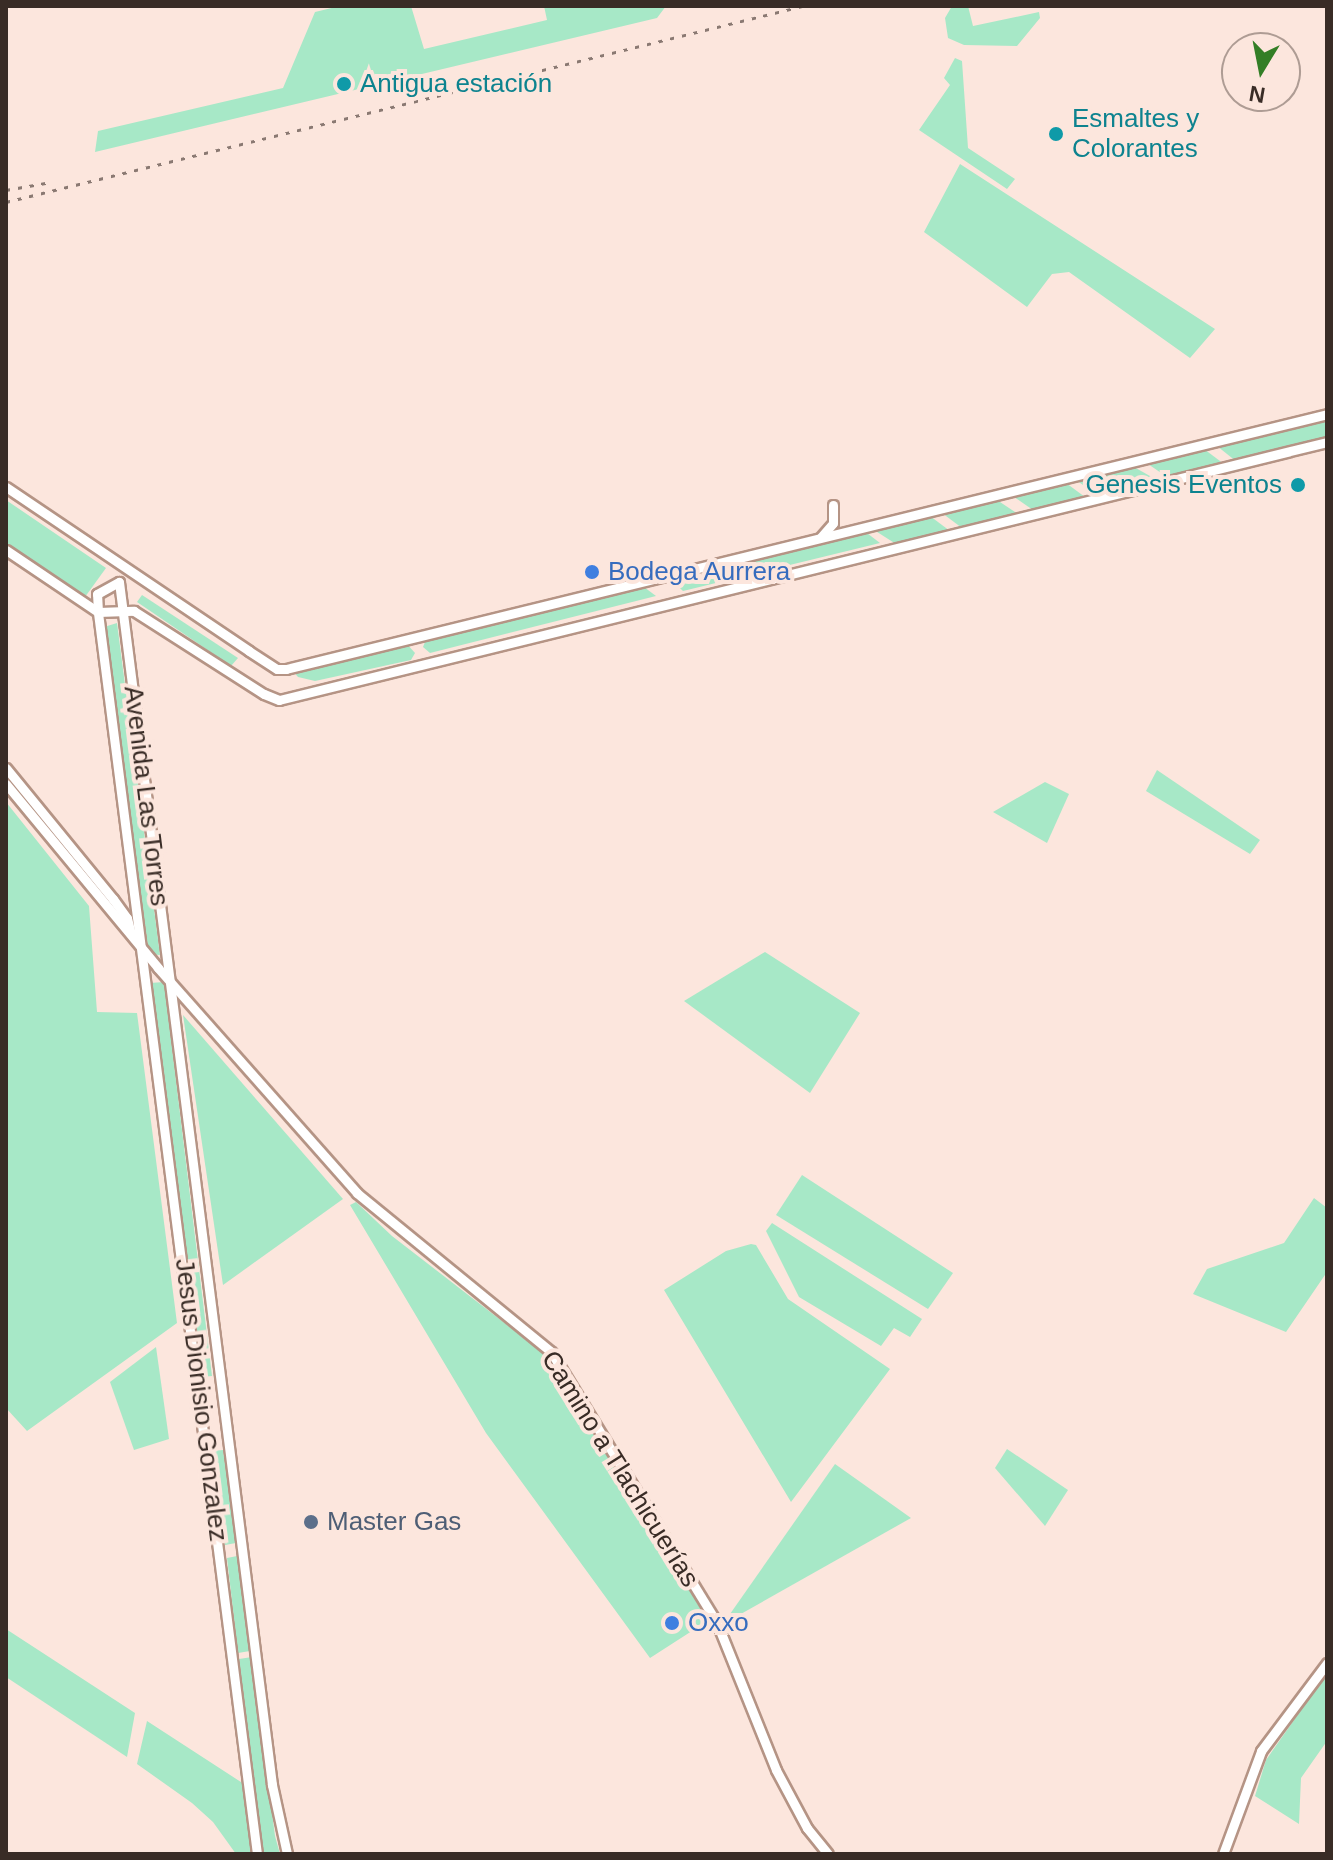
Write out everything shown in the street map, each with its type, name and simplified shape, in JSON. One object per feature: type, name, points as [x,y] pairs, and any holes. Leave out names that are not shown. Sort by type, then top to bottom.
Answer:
[{"type":"street","points":[[6,487],[269,664],[286,669],[1327,414]]},
{"type":"street","points":[[6,550],[98,612],[134,611],[264,694],[279,700],[1327,442]]},
{"type":"street","points":[[820,537],[833,523],[833,505]]},
{"type":"street","points":[[98,612],[97,594],[119,582],[129,570]]},
{"type":"street","name":"Avenida Las Torres","points":[[119,582],[169,980]]},
{"type":"street","name":"Avenida Las Torres","points":[[98,612],[140,947]]},
{"type":"street","points":[[6,768],[113,899],[127,918],[131,937]]},
{"type":"street","points":[[6,784],[131,937]]},
{"type":"street","name":"Camino a Tlachicuerías","points":[[131,937],[357,1193],[551,1352],[717,1623],[776,1770],[807,1828],[828,1854]]},
{"type":"street","name":"Jesus Dionisio Gonzalez","points":[[140,947],[257,1854]]},
{"type":"street","name":"Jesus Dionisio Gonzalez","points":[[169,980],[272,1785],[287,1854]]},
{"type":"street","points":[[1223,1854],[1261,1751],[1325,1665]]},
{"type":"green space","points":[[340,6],[411,6],[424,49],[547,20],[544,6],[666,6],[657,18],[95,152],[98,131],[283,88],[315,12]]},
{"type":"green space","points":[[952,6],[968,6],[973,26],[1039,12],[1040,18],[1017,46],[964,45],[948,38],[945,18]]},
{"type":"green space","points":[[955,58],[962,61],[968,148],[1015,179],[1007,189],[919,130],[950,85],[944,78]]},
{"type":"green space","points":[[960,164],[1215,329],[1190,358],[1069,272],[1052,274],[1027,307],[924,232]]},
{"type":"green space","points":[[1327,419],[1327,439],[1237,462],[1217,446]]},
{"type":"green space","points":[[1204,449],[1224,464],[1167,477],[1148,464]]},
{"type":"green space","points":[[1134,467],[1157,480],[1097,495],[1076,480]]},
{"type":"green space","points":[[1066,483],[1085,497],[1033,510],[1014,497]]},
{"type":"green space","points":[[6,500],[106,568],[85,597],[6,543]]},
{"type":"green space","points":[[997,500],[1018,514],[962,528],[942,513]]},
{"type":"green space","points":[[930,516],[950,531],[896,544],[874,530]]},
{"type":"green space","points":[[863,530],[880,543],[683,591],[671,580]]},
{"type":"green space","points":[[640,584],[656,596],[430,653],[423,647],[427,637]]},
{"type":"green space","points":[[142,595],[238,658],[231,666],[137,602]]},
{"type":"green space","points":[[117,623],[160,955],[149,954],[104,627]]},
{"type":"green space","points":[[406,643],[415,653],[411,660],[315,681],[298,677],[293,671]]},
{"type":"green space","points":[[1157,770],[1260,840],[1250,854],[1146,791]]},
{"type":"green space","points":[[1045,782],[1069,794],[1047,843],[993,812]]},
{"type":"green space","points":[[6,802],[89,906],[97,1012],[137,1013],[177,1323],[27,1431],[6,1408]]},
{"type":"green space","points":[[765,952],[860,1013],[810,1093],[684,1001]]},
{"type":"green space","points":[[164,982],[212,1376],[202,1377],[150,983]]},
{"type":"green space","points":[[183,1015],[343,1199],[223,1285]]},
{"type":"green space","points":[[802,1175],[953,1273],[928,1309],[776,1215]]},
{"type":"green space","points":[[1314,1198],[1327,1208],[1327,1272],[1286,1332],[1193,1294],[1207,1269],[1284,1243]]},
{"type":"green space","points":[[356,1202],[392,1236],[542,1352],[709,1620],[650,1658],[486,1433],[350,1205]]},
{"type":"green space","points":[[772,1223],[922,1319],[910,1337],[894,1328],[881,1346],[799,1297],[766,1231]]},
{"type":"green space","points":[[756,1245],[788,1299],[890,1369],[791,1502],[664,1290],[726,1251]]},
{"type":"green space","points":[[156,1347],[169,1439],[134,1450],[110,1382]]},
{"type":"green space","points":[[1007,1449],[1068,1490],[1045,1526],[995,1468]]},
{"type":"green space","points":[[223,1450],[236,1543],[225,1545],[212,1451]]},
{"type":"green space","points":[[835,1464],[911,1518],[723,1624]]},
{"type":"green space","points":[[237,1556],[250,1651],[238,1653],[227,1558]]},
{"type":"green space","points":[[6,1629],[135,1713],[127,1757],[6,1677]]},
{"type":"green space","points":[[252,1657],[275,1836],[280,1854],[263,1854],[239,1659]]},
{"type":"green space","points":[[1327,1673],[1327,1741],[1301,1778],[1299,1824],[1255,1796],[1266,1760]]},
{"type":"green space","points":[[147,1721],[244,1784],[252,1854],[236,1854],[213,1822],[137,1764]]},
{"type":"railway","points":[[6,202],[803,6]]},
{"type":"railway","points":[[6,190],[51,182]]},
{"type":"place","name":"Antigua estación","points":[[344,84]]},
{"type":"place","name":"Esmaltes y Colorantes","points":[[1056,134]]},
{"type":"place","name":"Genesis Eventos","points":[[1298,485]]},
{"type":"place","name":"Bodega Aurrera","points":[[592,572]]},
{"type":"place","name":"Master Gas","points":[[311,1522]]},
{"type":"place","name":"Oxxo","points":[[672,1623]]}]
